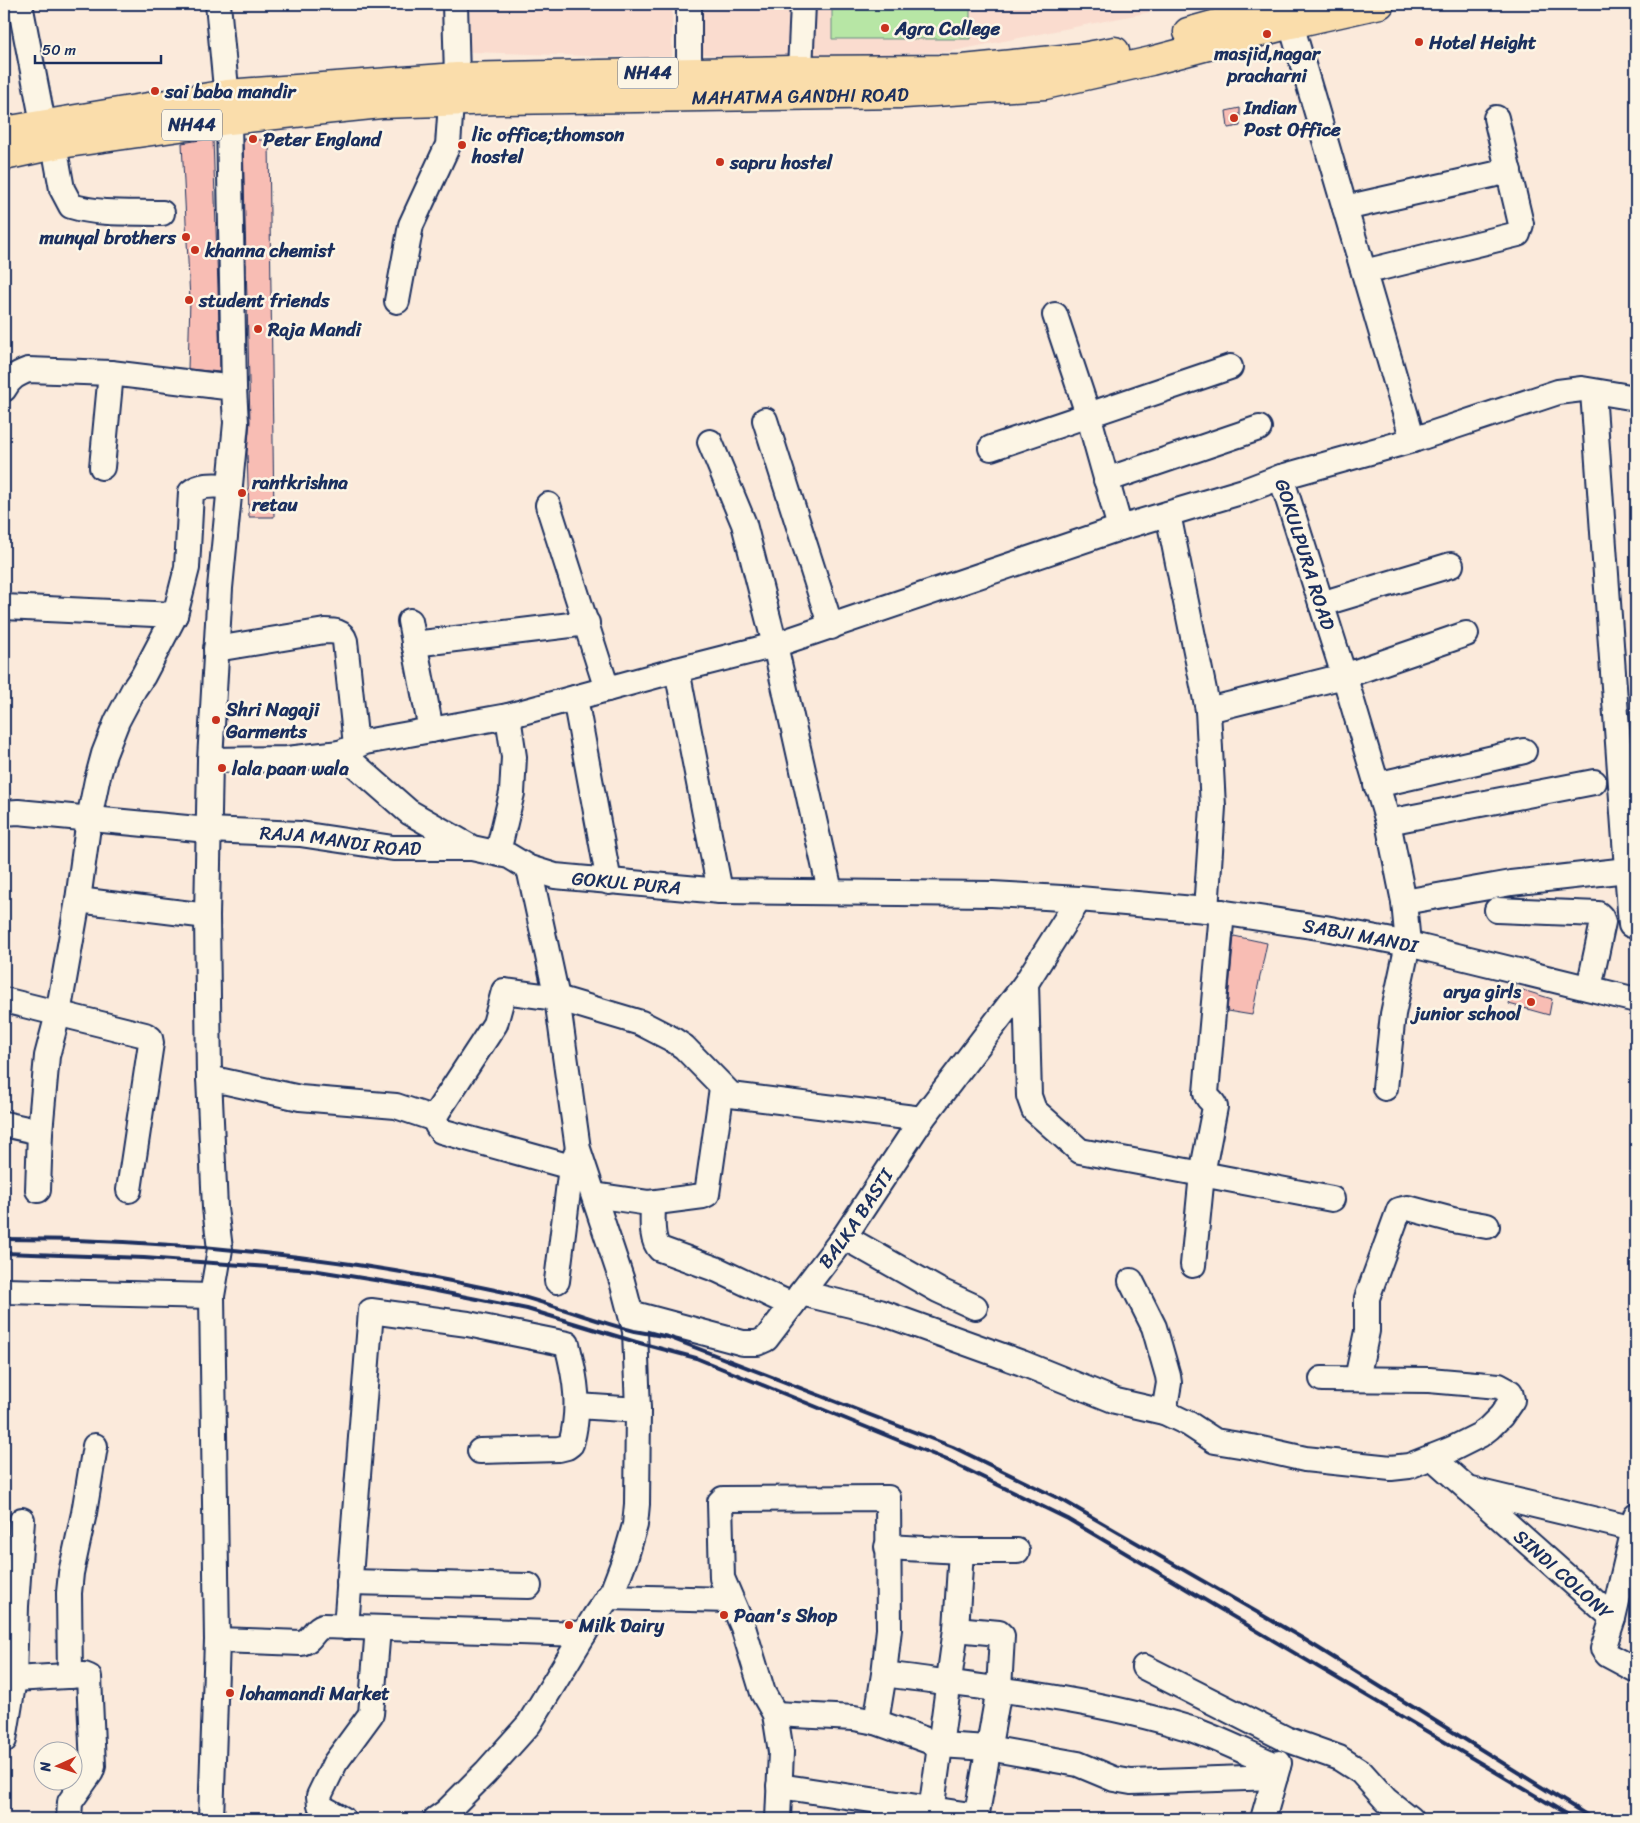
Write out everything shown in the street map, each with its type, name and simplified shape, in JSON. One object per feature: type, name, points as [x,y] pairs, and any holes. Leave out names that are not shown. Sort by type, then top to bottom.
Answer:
[{"type":"highway","name":"MAHATMA GANDHI ROAD","points":[[4,131],[49,134],[228,107],[457,76],[963,69],[1082,57],[1288,11],[1380,4]]},
{"type":"highway","name":"MAHATMA GANDHI ROAD","points":[[228,107],[452,103],[508,100],[904,94],[1045,85],[1152,61],[1288,11]]},
{"type":"highway","name":"MAHATMA GANDHI ROAD","points":[[4,156],[49,134]]},
{"type":"street","points":[[20,4],[62,189],[71,206],[107,211],[162,212]]},
{"type":"street","points":[[211,1819],[217,1640],[212,1296],[220,1249],[215,1208],[209,1078],[208,830],[220,588],[236,423],[228,107],[218,4]]},
{"type":"street","points":[[455,4],[457,76]]},
{"type":"street","points":[[688,72],[689,4]]},
{"type":"street","points":[[800,70],[803,4]]},
{"type":"street","points":[[1288,11],[1413,440]]},
{"type":"street","points":[[397,301],[411,225],[448,145],[452,103]]},
{"type":"street","points":[[1364,272],[1518,234],[1521,224],[1496,118]]},
{"type":"street","points":[[1345,208],[1509,171]]},
{"type":"street","points":[[1055,315],[1088,414],[1120,528]]},
{"type":"street","points":[[991,448],[1230,367]]},
{"type":"street","points":[[4,389],[10,379],[28,370],[111,373],[234,388]]},
{"type":"street","points":[[102,467],[111,373]]},
{"type":"street","name":"GOKULPURA ROAD","points":[[1385,1088],[1393,1014],[1408,944],[1404,902],[1388,822],[1281,477],[1413,440],[1558,392],[1582,389],[1636,398]]},
{"type":"street","points":[[1593,392],[1626,729],[1627,870],[1631,925]]},
{"type":"street","points":[[765,420],[831,627]]},
{"type":"street","points":[[1106,480],[1259,428]]},
{"type":"street","points":[[710,442],[744,524],[775,645],[830,891]]},
{"type":"street","points":[[210,760],[287,759],[348,749],[378,739],[508,716],[775,645],[1120,528],[1244,491],[1281,477]]},
{"type":"street","points":[[38,1190],[40,1132],[47,1056],[58,1014],[78,900],[89,819],[104,754],[117,721],[134,689],[144,676],[175,615],[187,568],[191,492],[203,486],[230,486]]},
{"type":"street","points":[[548,505],[607,689]]},
{"type":"street","points":[[1168,514],[1208,710],[1213,807],[1210,860],[1214,911],[1206,1092],[1208,1100],[1215,1107],[1202,1174],[1193,1265]]},
{"type":"street","points":[[1321,604],[1451,565]]},
{"type":"street","points":[[4,607],[175,615]]},
{"type":"street","points":[[410,621],[431,730]]},
{"type":"street","points":[[414,644],[586,623]]},
{"type":"street","points":[[216,648],[325,630],[337,632],[343,636],[345,641],[348,749]]},
{"type":"street","points":[[1208,710],[1344,676],[1466,634]]},
{"type":"street","points":[[677,670],[720,890]]},
{"type":"street","points":[[575,698],[608,882]]},
{"type":"street","points":[[498,852],[512,793],[514,757],[508,716]]},
{"type":"street","name":"GOKUL PURA","points":[[348,749],[344,755],[410,812],[472,848],[498,852],[518,860],[529,868],[555,876],[720,890],[992,894],[1079,899]]},
{"type":"street","points":[[1376,785],[1524,751]]},
{"type":"street","points":[[1388,822],[1594,782]]},
{"type":"street","name":"RAJA MANDI ROAD","points":[[4,813],[18,812],[208,830],[300,834],[393,848],[472,848]]},
{"type":"street","points":[[529,868],[557,998],[575,1158],[557,1281]]},
{"type":"street","points":[[1404,902],[1511,884],[1627,870]]},
{"type":"street","name":"SABJI MANDI","points":[[1079,899],[1214,911],[1325,928],[1408,944],[1636,1000]]},
{"type":"street","name":"BALKA BASTI","points":[[631,1313],[750,1344],[762,1342],[766,1339],[844,1237],[922,1120],[1026,984],[1079,899]]},
{"type":"street","points":[[78,900],[207,916]]},
{"type":"street","points":[[1497,910],[1598,914],[1602,917],[1589,988]]},
{"type":"street","points":[[1026,984],[1028,1096],[1034,1110],[1080,1151],[1332,1199]]},
{"type":"street","points":[[575,1158],[441,1131],[436,1126],[434,1119],[495,1024],[504,991],[557,998],[641,1023],[684,1047],[722,1088],[735,1097],[922,1120]]},
{"type":"street","points":[[4,1000],[145,1035],[150,1038],[151,1043],[129,1190]]},
{"type":"street","points":[[209,1078],[300,1098],[396,1106],[434,1119]]},
{"type":"street","points":[[594,1195],[653,1203],[707,1194],[722,1088]]},
{"type":"street","points":[[4,1124],[40,1132]]},
{"type":"street","points":[[436,1819],[446,1812],[486,1772],[529,1724],[618,1580],[635,1525],[638,1468],[636,1342],[631,1313],[622,1280],[594,1195],[575,1158]]},
{"type":"street","points":[[653,1203],[654,1239],[660,1249],[796,1299],[880,1312],[1022,1363],[1116,1401],[1164,1412],[1189,1424],[1214,1441],[1305,1459],[1391,1468],[1409,1466],[1451,1475],[1459,1445],[1489,1428],[1512,1400],[1510,1392],[1499,1386],[1470,1382],[1322,1379]]},
{"type":"street","points":[[1357,1379],[1367,1331],[1367,1298],[1399,1210],[1408,1208],[1453,1220],[1486,1226]]},
{"type":"street","points":[[844,1237],[938,1290],[975,1307]]},
{"type":"street","points":[[1131,1281],[1154,1327],[1168,1376],[1164,1412]]},
{"type":"street","points":[[4,1291],[212,1296]]},
{"type":"street","points":[[346,1628],[371,1311],[468,1324],[567,1344],[576,1376],[578,1406],[572,1444],[567,1447],[480,1451]]},
{"type":"street","points":[[578,1406],[638,1410]]},
{"type":"street","points":[[70,1676],[69,1593],[71,1573],[84,1513],[95,1446]]},
{"type":"street","name":"SINDI COLONY","points":[[1451,1475],[1635,1522],[1613,1618],[1603,1649],[1608,1655],[1636,1670]]},
{"type":"street","name":"SINDI COLONY","points":[[1451,1475],[1613,1618]]},
{"type":"street","points":[[778,1819],[781,1752],[774,1714],[763,1693],[743,1627],[722,1578],[720,1502],[724,1499],[888,1498],[889,1629],[876,1722]]},
{"type":"street","points":[[4,1740],[14,1679],[10,1606],[22,1520]]},
{"type":"street","points":[[887,1547],[961,1551],[1017,1551]]},
{"type":"street","points":[[931,1814],[956,1629],[961,1551]]},
{"type":"street","points":[[349,1582],[529,1586]]},
{"type":"street","points":[[608,1597],[730,1600]]},
{"type":"street","points":[[217,1640],[301,1643],[308,1641],[320,1627],[584,1634]]},
{"type":"street","points":[[343,1819],[323,1808],[320,1805],[319,1796],[335,1763],[371,1714],[378,1628]]},
{"type":"street","points":[[780,1786],[931,1814],[976,1817],[999,1689],[1002,1635],[956,1629]]},
{"type":"street","points":[[1144,1667],[1294,1742],[1339,1758],[1361,1772],[1386,1800],[1410,1819]]},
{"type":"street","points":[[884,1674],[999,1689],[1116,1709],[1183,1727],[1276,1772]]},
{"type":"street","points":[[14,1679],[84,1675],[89,1677],[93,1766],[91,1772],[70,1802],[69,1819]]},
{"type":"street","points":[[774,1714],[854,1718],[876,1722],[940,1745],[988,1748],[1078,1764],[1114,1779],[1131,1782],[1276,1772]]},
{"type":"street","points":[[1263,1819],[1276,1772],[1294,1742]]},
{"type":"shaded area","points":[[470,4],[672,4],[672,59],[470,52]]},
{"type":"shaded area","name":"Agra College","points":[[701,4],[1191,4],[948,52],[733,59],[700,53]]},
{"type":"green space","points":[[832,4],[970,4],[970,39],[832,39]]},
{"type":"building","name":"Indian Post Office","points":[[1240,108],[1240,126],[1228,128],[1226,111]]},
{"type":"building","name":"Raja Mandi","points":[[213,138],[220,372],[188,369],[190,300],[182,143]]},
{"type":"building","name":"Raja Mandi","points":[[243,138],[269,141],[274,517],[249,517],[247,452],[250,422]]},
{"type":"building","points":[[1234,936],[1267,943],[1252,1015],[1227,1011]]},
{"type":"building","name":"arya girls junior school","points":[[1513,987],[1552,999],[1549,1015],[1509,1004]]},
{"type":"railway","points":[[4,1239],[129,1242],[191,1246],[316,1259],[378,1268],[500,1291],[617,1327],[668,1337],[953,1447],[1064,1501],[1302,1638],[1593,1819]]},
{"type":"railway","points":[[4,1253],[144,1258],[312,1270],[406,1285],[527,1309],[696,1358],[947,1460],[1068,1519],[1575,1819]]},
{"type":"place","name":"Agra College","points":[[885,28]]},
{"type":"place","name":"masjid,nagar pracharni","points":[[1267,34]]},
{"type":"place","name":"Hotel Height","points":[[1419,42]]},
{"type":"place","name":"sai baba mandir","points":[[155,91]]},
{"type":"place","name":"Indian Post Office","points":[[1234,118]]},
{"type":"place","name":"Peter England","points":[[253,139]]},
{"type":"place","name":"lic office;thomson hostel","points":[[462,145]]},
{"type":"place","name":"sapru hostel","points":[[720,162]]},
{"type":"place","name":"munyal brothers","points":[[186,237]]},
{"type":"place","name":"khanna chemist","points":[[195,250]]},
{"type":"place","name":"student friends","points":[[189,300]]},
{"type":"place","name":"Raja Mandi","points":[[258,329]]},
{"type":"place","name":"rantkrishna retau","points":[[242,493]]},
{"type":"place","name":"Shri Nagaji Garments","points":[[216,720]]},
{"type":"place","name":"lala paan wala","points":[[222,768]]},
{"type":"place","name":"arya girls junior school","points":[[1531,1002]]},
{"type":"place","name":"Paan's Shop","points":[[724,1615]]},
{"type":"place","name":"Milk Dairy","points":[[569,1625]]},
{"type":"place","name":"lohamandi Market","points":[[230,1693]]}]
